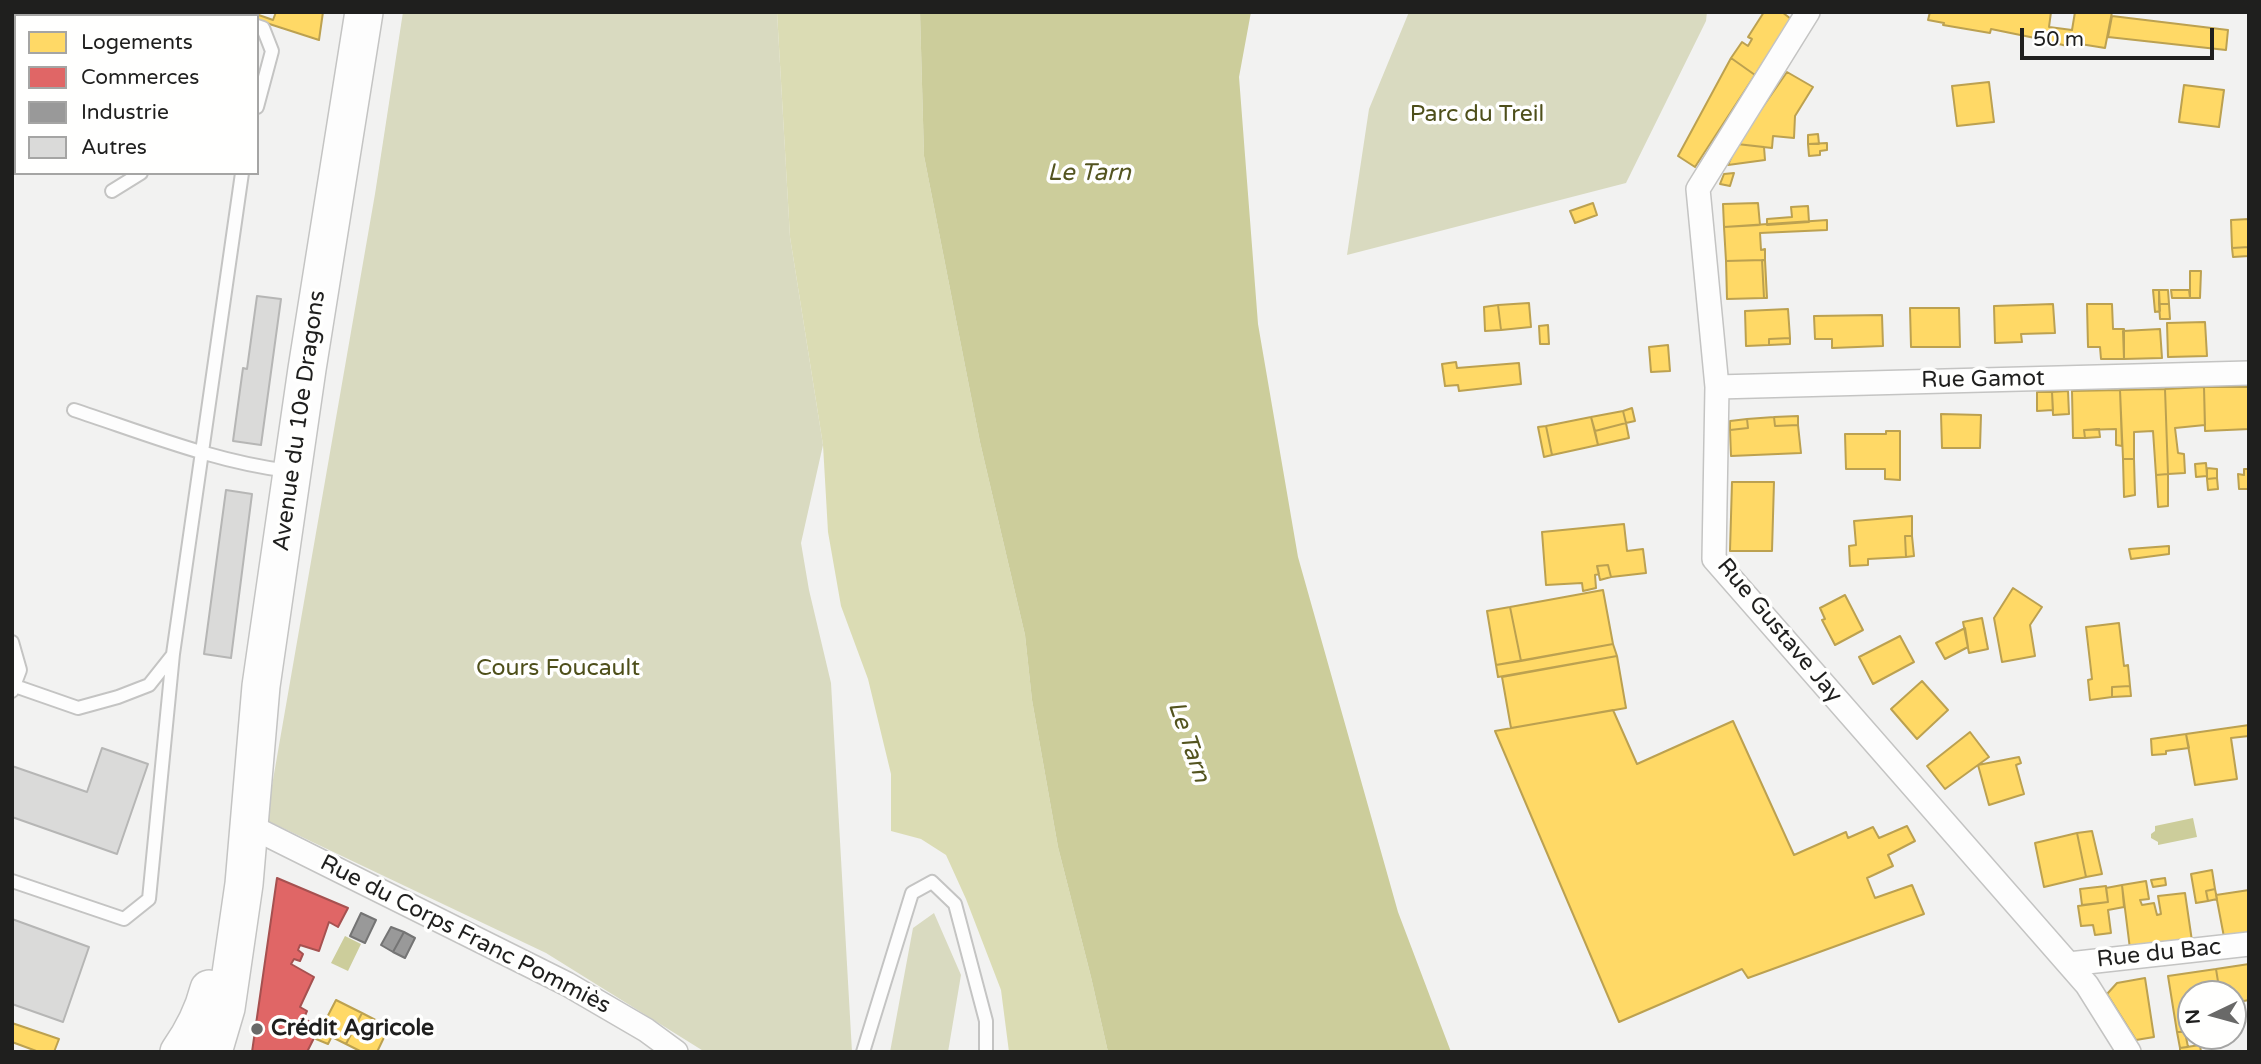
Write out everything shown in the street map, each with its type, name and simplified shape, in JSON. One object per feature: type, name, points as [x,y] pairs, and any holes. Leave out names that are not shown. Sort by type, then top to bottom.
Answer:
[{"type":"main road","name":"Avenue du 10e Dragons","points":[[213,1052],[226,1008],[244,884],[261,686],[311,343],[364,12]]},
{"type":"main road","name":"Avenue du 10e Dragons","points":[[179,1052],[192,1032],[205,1003],[231,883],[248,832]]},
{"type":"street","name":"Rue Gustave Jay","points":[[1808,12],[1698,189],[1717,387],[1714,559],[2087,985],[2129,1052]]},
{"type":"street","name":"Rue Gamot","points":[[1717,387],[2249,373]]},
{"type":"street","name":"Rue du Corps Franc Pommiès","points":[[248,832],[262,832],[567,984],[646,1030],[676,1052]]},
{"type":"street","name":"Rue du Bac","points":[[2069,964],[2249,944]]},
{"type":"lane","points":[[259,27],[263,28],[272,51],[259,100]]},
{"type":"lane","points":[[112,191],[138,175]]},
{"type":"lane","points":[[12,881],[124,919],[149,899],[173,654],[242,175]]},
{"type":"lane","points":[[74,410],[202,453],[257,467],[293,472]]},
{"type":"lane","points":[[12,642],[20,670],[13,688],[78,708],[149,685],[173,654]]},
{"type":"lane","points":[[863,1052],[912,893],[932,881],[955,904],[986,1021],[986,1052]]},
{"type":"green space","name":"Cours Foucault","points":[[403,12],[777,12],[790,237],[823,445],[801,543],[831,683],[852,1052],[705,1052],[546,953],[266,820],[375,194]]},
{"type":"green space","name":"Parc du Treil","points":[[1409,12],[1707,12],[1706,21],[1626,183],[1347,255],[1369,109]]},
{"type":"green space","points":[[934,913],[961,975],[948,1052],[890,1052],[913,928]]},
{"type":"shaded area","points":[[777,12],[920,12],[924,156],[980,442],[1025,635],[1032,700],[1058,847],[1108,1052],[1009,1052],[1001,990],[946,855],[921,839],[891,831],[891,774],[868,679],[841,606],[828,532],[823,445],[790,237]]},
{"type":"water","name":"Le Tarn","points":[[920,12],[1251,12],[1239,77],[1258,324],[1298,557],[1398,912],[1451,1052],[1108,1052],[1058,847],[1032,700],[1025,635],[980,442],[924,156]]},
{"type":"water","points":[[2193,818],[2197,837],[2158,845],[2158,842],[2151,838],[2155,826]]},
{"type":"water","points":[[345,936],[361,944],[348,971],[331,963]]},
{"type":"building: Logements","points":[[276,12],[323,12],[319,40],[259,21],[259,15],[273,20]]},
{"type":"building: Logements","points":[[1764,12],[1782,12],[1791,19],[1755,75],[1731,58],[1742,42],[1748,46],[1752,39],[1748,37]]},
{"type":"building: Logements","points":[[1930,12],[2051,12],[2049,27],[2072,30],[2075,12],[2112,12],[2105,48],[2068,42],[2067,46],[2035,36],[1991,29],[1990,33],[1943,25],[1944,23],[1928,20]]},
{"type":"building: Logements","points":[[2112,16],[2228,30],[2226,50],[2108,37]]},
{"type":"building: Logements","points":[[1731,58],[1755,75],[1695,167],[1678,156]]},
{"type":"building: Logements","points":[[1787,72],[1813,87],[1795,116],[1794,138],[1773,136],[1772,148],[1737,144]]},
{"type":"building: Logements","points":[[1989,82],[1994,122],[1957,126],[1952,86]]},
{"type":"building: Logements","points":[[2184,85],[2224,90],[2219,127],[2179,122]]},
{"type":"building: Logements","points":[[1818,134],[1819,144],[1808,144],[1808,135]]},
{"type":"building: Logements","points":[[1827,143],[1827,150],[1820,151],[1820,155],[1809,156],[1808,144]]},
{"type":"building: Logements","points":[[1737,144],[1764,147],[1765,160],[1728,165]]},
{"type":"building: Logements","points":[[1734,173],[1730,186],[1720,184],[1724,174]]},
{"type":"building: Logements","points":[[1593,203],[1597,215],[1575,223],[1570,211]]},
{"type":"building: Logements","points":[[1758,203],[1760,225],[1724,227],[1723,204]]},
{"type":"building: Logements","points":[[1808,206],[1809,222],[1767,225],[1767,219],[1792,217],[1791,207]]},
{"type":"building: Logements","points":[[2249,219],[2249,247],[2232,248],[2231,220]]},
{"type":"building: Logements","points":[[1827,220],[1827,230],[1760,233],[1761,250],[1765,249],[1765,260],[1726,261],[1724,227]]},
{"type":"building: Logements","points":[[2249,247],[2249,256],[2233,257],[2232,248]]},
{"type":"building: Logements","points":[[1762,260],[1765,260],[1767,298],[1764,298]]},
{"type":"building: Logements","points":[[1762,260],[1764,298],[1727,299],[1726,261]]},
{"type":"building: Logements","points":[[2190,271],[2201,271],[2200,298],[2190,298]]},
{"type":"building: Logements","points":[[2153,290],[2159,290],[2160,311],[2155,312]]},
{"type":"building: Logements","points":[[2159,290],[2168,290],[2169,304],[2159,304]]},
{"type":"building: Logements","points":[[2171,290],[2189,290],[2190,298],[2172,298]]},
{"type":"building: Logements","points":[[1529,303],[1531,327],[1501,330],[1498,305]]},
{"type":"building: Logements","points":[[2053,304],[2055,333],[2021,334],[2022,342],[1995,343],[1994,306]]},
{"type":"building: Logements","points":[[2087,304],[2112,304],[2113,329],[2124,329],[2124,359],[2101,359],[2100,347],[2088,347]]},
{"type":"building: Logements","points":[[2159,304],[2169,304],[2170,319],[2160,319]]},
{"type":"building: Logements","points":[[1498,305],[1501,330],[1485,331],[1484,307]]},
{"type":"building: Logements","points":[[1910,308],[1959,308],[1960,347],[1911,347]]},
{"type":"building: Logements","points":[[1788,309],[1790,338],[1769,339],[1769,345],[1746,346],[1745,311]]},
{"type":"building: Logements","points":[[1882,315],[1883,346],[1832,348],[1832,339],[1815,339],[1814,316]]},
{"type":"building: Logements","points":[[2205,322],[2207,356],[2168,357],[2167,323]]},
{"type":"building: Logements","points":[[1548,325],[1549,344],[1540,344],[1539,326]]},
{"type":"building: Logements","points":[[2160,329],[2162,358],[2124,359],[2123,331]]},
{"type":"building: Logements","points":[[1790,338],[1790,344],[1769,345],[1769,339]]},
{"type":"building: Logements","points":[[1668,345],[1670,371],[1651,372],[1649,347]]},
{"type":"building: Logements","points":[[1456,362],[1457,368],[1519,363],[1521,384],[1459,391],[1458,385],[1445,386],[1442,364]]},
{"type":"building: Logements","points":[[2204,387],[2205,425],[2175,428],[2178,453],[2184,454],[2185,473],[2168,474],[2165,389]]},
{"type":"building: Logements","points":[[2204,387],[2249,387],[2249,429],[2205,431]]},
{"type":"building: Logements","points":[[2165,389],[2168,474],[2156,475],[2153,431],[2134,432],[2134,459],[2123,459],[2120,390]]},
{"type":"building: Logements","points":[[2120,390],[2122,446],[2116,445],[2116,429],[2084,430],[2085,438],[2073,438],[2072,391]]},
{"type":"building: Logements","points":[[2068,391],[2069,414],[2053,415],[2052,392]]},
{"type":"building: Logements","points":[[2037,392],[2052,392],[2053,410],[2037,411]]},
{"type":"building: Logements","points":[[1632,408],[1635,421],[1626,423],[1623,411]]},
{"type":"building: Logements","points":[[1623,411],[1626,423],[1595,431],[1591,417]]},
{"type":"building: Logements","points":[[1941,414],[1981,415],[1980,448],[1942,448]]},
{"type":"building: Logements","points":[[1798,416],[1798,425],[1775,426],[1774,417]]},
{"type":"building: Logements","points":[[1591,417],[1598,445],[1552,455],[1546,426]]},
{"type":"building: Logements","points":[[1774,417],[1775,426],[1798,425],[1801,453],[1731,456],[1730,430],[1748,428],[1747,419]]},
{"type":"building: Logements","points":[[1747,419],[1748,428],[1730,430],[1730,421]]},
{"type":"building: Logements","points":[[1626,423],[1629,438],[1598,445],[1595,431]]},
{"type":"building: Logements","points":[[1546,426],[1552,455],[1544,457],[1538,427]]},
{"type":"building: Logements","points":[[2099,429],[2100,437],[2085,438],[2084,430]]},
{"type":"building: Logements","points":[[1886,431],[1900,431],[1900,480],[1885,479],[1885,469],[1846,469],[1845,434],[1886,434]]},
{"type":"building: Logements","points":[[2123,459],[2134,459],[2135,495],[2124,497]]},
{"type":"building: Logements","points":[[2206,463],[2207,476],[2196,477],[2195,464]]},
{"type":"building: Logements","points":[[2207,468],[2217,469],[2217,478],[2207,479]]},
{"type":"building: Logements","points":[[2244,469],[2249,469],[2249,489],[2239,489],[2238,474],[2244,475]]},
{"type":"building: Logements","points":[[2168,474],[2168,506],[2158,507],[2156,475]]},
{"type":"building: Logements","points":[[2217,478],[2218,489],[2208,490],[2207,479]]},
{"type":"building: Logements","points":[[1732,482],[1774,482],[1772,551],[1730,551]]},
{"type":"building: Logements","points":[[1912,516],[1912,536],[1905,536],[1906,557],[1868,559],[1868,565],[1850,566],[1849,546],[1856,545],[1854,521]]},
{"type":"building: Logements","points":[[1624,524],[1627,551],[1643,549],[1646,573],[1611,577],[1608,565],[1597,566],[1599,574],[1595,575],[1596,588],[1583,591],[1582,583],[1546,585],[1542,532]]},
{"type":"building: Logements","points":[[1905,536],[1912,536],[1914,556],[1906,557]]},
{"type":"building: Logements","points":[[2169,546],[2169,554],[2131,559],[2129,549]]},
{"type":"building: Logements","points":[[1608,565],[1611,577],[1600,580],[1597,566]]},
{"type":"building: Logements","points":[[2013,588],[2042,607],[2030,625],[2035,656],[2002,662],[1994,618]]},
{"type":"building: Logements","points":[[1603,590],[1613,644],[1521,661],[1510,607]]},
{"type":"building: Logements","points":[[1845,595],[1863,630],[1835,645],[1822,620],[1825,619],[1820,608]]},
{"type":"building: Logements","points":[[1510,607],[1521,661],[1496,665],[1487,611]]},
{"type":"building: Logements","points":[[1982,618],[1988,649],[1969,653],[1963,622]]},
{"type":"building: Logements","points":[[2119,623],[2124,666],[2128,665],[2130,686],[2112,687],[2112,697],[2090,700],[2088,680],[2092,679],[2086,627]]},
{"type":"building: Logements","points":[[1965,628],[1968,647],[1945,659],[1936,643]]},
{"type":"building: Logements","points":[[1900,636],[1914,662],[1873,684],[1859,657]]},
{"type":"building: Logements","points":[[1613,644],[1617,656],[1498,677],[1496,665]]},
{"type":"building: Logements","points":[[1617,656],[1626,708],[1511,728],[1502,677]]},
{"type":"building: Logements","points":[[1922,681],[1948,710],[1917,739],[1891,709]]},
{"type":"building: Logements","points":[[2130,686],[2131,696],[2112,697],[2112,687]]},
{"type":"building: Logements","points":[[1613,710],[1637,764],[1733,721],[1794,855],[1846,832],[1848,838],[1873,827],[1879,838],[1907,826],[1915,841],[1888,855],[1893,866],[1867,878],[1875,898],[1912,885],[1924,914],[1748,978],[1742,969],[1619,1022],[1495,731]]},
{"type":"building: Logements","points":[[2249,725],[2249,736],[2231,738],[2237,779],[2195,785],[2186,734]]},
{"type":"building: Logements","points":[[1970,732],[1989,757],[1945,789],[1927,766]]},
{"type":"building: Logements","points":[[2186,734],[2189,748],[2152,755],[2151,739]]},
{"type":"building: Logements","points":[[2019,757],[2021,763],[2016,765],[2024,794],[1989,805],[1978,765]]},
{"type":"building: Logements","points":[[2092,831],[2102,874],[2086,877],[2077,833]]},
{"type":"building: Logements","points":[[2077,833],[2086,877],[2044,887],[2035,843]]},
{"type":"building: Logements","points":[[2212,870],[2215,889],[2206,891],[2208,901],[2196,903],[2191,874]]},
{"type":"building: Logements","points":[[2165,878],[2166,885],[2153,887],[2151,880]]},
{"type":"building: Logements","points":[[2146,881],[2149,899],[2140,900],[2142,905],[2154,903],[2157,915],[2161,914],[2158,896],[2185,893],[2192,941],[2130,949],[2122,885]]},
{"type":"building: Logements","points":[[2122,885],[2124,907],[2108,910],[2111,933],[2095,935],[2093,925],[2081,926],[2078,906],[2108,902],[2106,888]]},
{"type":"building: Logements","points":[[2106,886],[2108,902],[2082,905],[2080,889]]},
{"type":"building: Logements","points":[[2215,889],[2217,899],[2208,901],[2206,891]]},
{"type":"building: Logements","points":[[2249,890],[2249,933],[2224,937],[2216,895]]},
{"type":"building: Logements","points":[[2249,964],[2249,1000],[2247,980],[2218,980],[2216,969]]},
{"type":"building: Logements","points":[[2216,969],[2218,980],[2177,980],[2177,1032],[2168,976]]},
{"type":"building: Logements","points":[[2145,978],[2154,1037],[2136,1040],[2107,994],[2117,983]]},
{"type":"building: Logements","points":[[336,1000],[362,1013],[346,1044],[320,1031]]},
{"type":"building: Logements","points":[[362,1013],[389,1027],[377,1052],[362,1052],[346,1044]]},
{"type":"building: Logements","points":[[12,1023],[59,1039],[54,1052],[39,1052],[12,1042]]},
{"type":"building: Logements","points":[[320,1031],[332,1036],[328,1044],[316,1039]]},
{"type":"building: Logements","points":[[2201,1050],[2201,1052],[2180,1052]]},
{"type":"building: Commerces","points":[[277,878],[348,908],[338,927],[329,922],[319,951],[300,945],[298,950],[303,954],[300,961],[294,959],[291,964],[314,977],[300,1007],[307,1011],[304,1018],[319,1028],[307,1052],[252,1052]]},
{"type":"building: Industrie","points":[[361,913],[376,920],[365,943],[350,936]]},
{"type":"building: Industrie","points":[[391,927],[404,932],[393,952],[381,945]]},
{"type":"building: Industrie","points":[[404,932],[415,938],[405,958],[393,952]]},
{"type":"building: Autres","points":[[12,12],[132,14],[14,14],[12,38]]},
{"type":"building: Autres","points":[[257,296],[281,299],[261,445],[233,441]]},
{"type":"building: Autres","points":[[226,490],[252,494],[231,658],[204,654]]},
{"type":"building: Autres","points":[[102,748],[148,764],[117,854],[12,817],[12,766],[87,792]]},
{"type":"building: Autres","points":[[12,919],[89,947],[63,1022],[12,1004]]},
{"type":"place","name":"Crédit Agricole","points":[[257,1029]]}]
